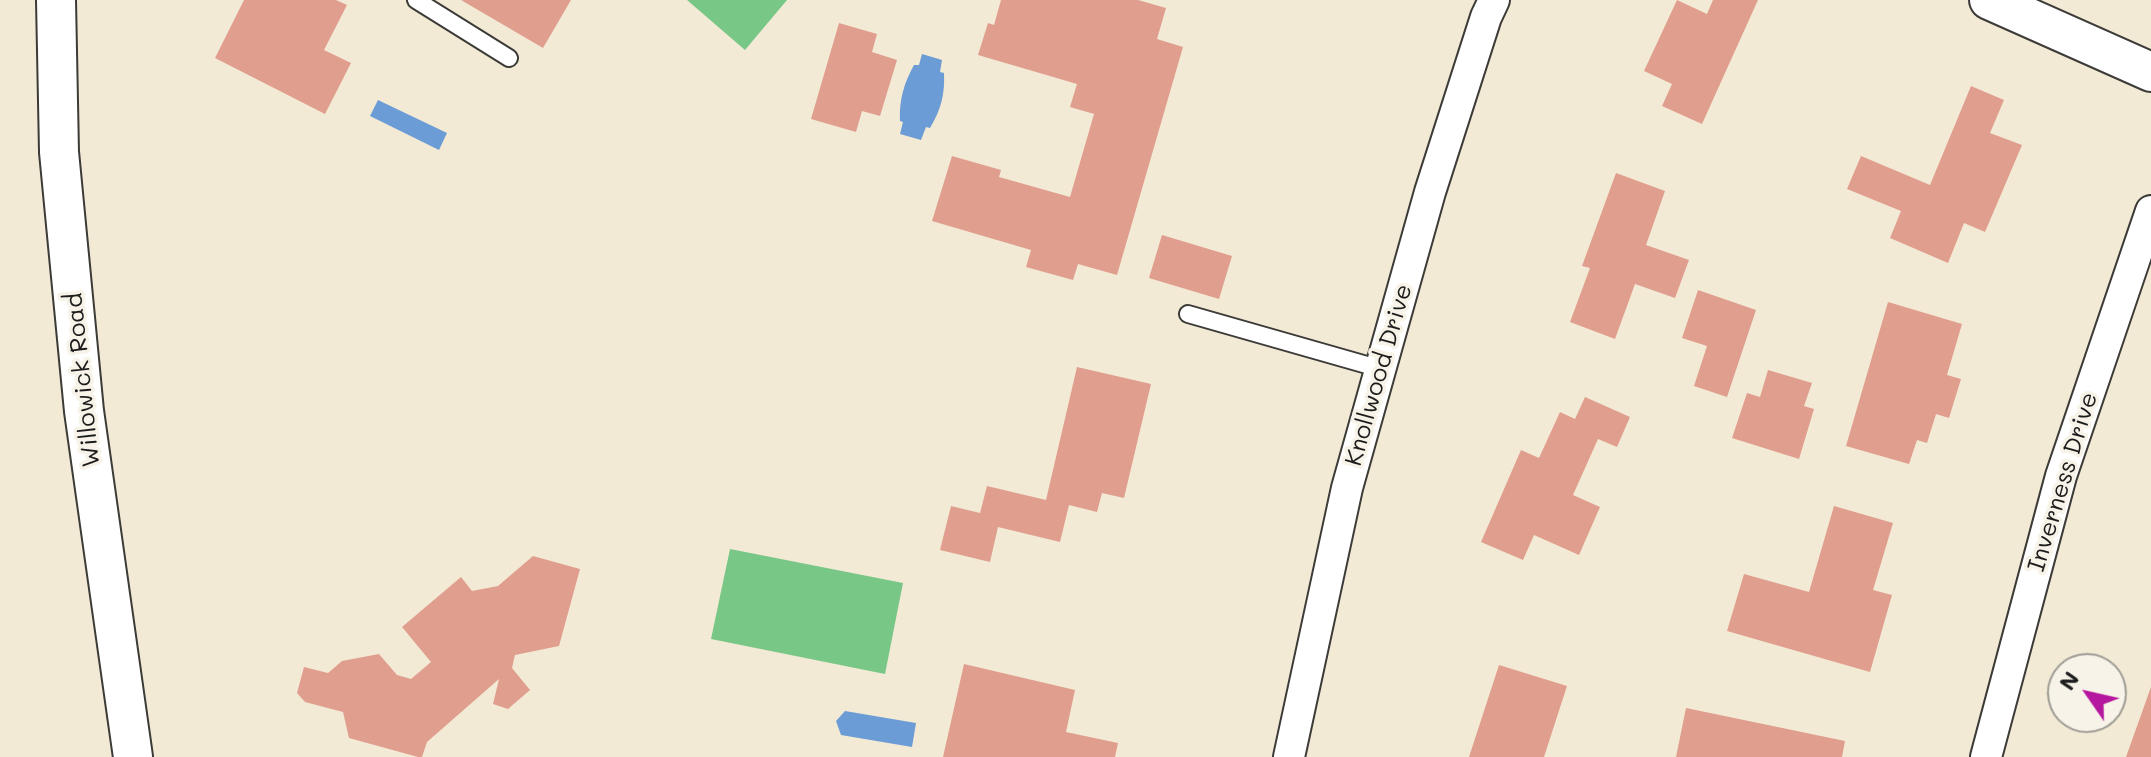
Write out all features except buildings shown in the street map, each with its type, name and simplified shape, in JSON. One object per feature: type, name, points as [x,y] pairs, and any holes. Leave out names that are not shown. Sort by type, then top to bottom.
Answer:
[{"type":"street","name":"Willowick Road","points":[[56,0],[59,152],[84,411],[133,757]]},
{"type":"street","name":"Knollwood Drive","points":[[1289,757],[1347,488],[1430,192],[1494,0]]},
{"type":"street","points":[[1989,0],[2151,72]]},
{"type":"street","name":"Inverness Drive","points":[[1986,757],[2061,476],[2151,211]]},
{"type":"lane","points":[[416,0],[509,58]]},
{"type":"lane","points":[[1188,314],[1381,369]]},
{"type":"green space","points":[[687,0],[787,0],[745,50]]},
{"type":"green space","points":[[730,549],[903,583],[885,674],[711,639]]},
{"type":"water","points":[[922,54],[942,60],[940,72],[944,73],[944,81],[940,108],[921,140],[900,134],[903,122],[900,121],[900,113],[905,85],[914,65],[919,65]]},
{"type":"water","points":[[378,100],[447,133],[439,150],[370,116]]},
{"type":"water","points":[[845,711],[916,723],[912,747],[841,735],[836,721]]}]
